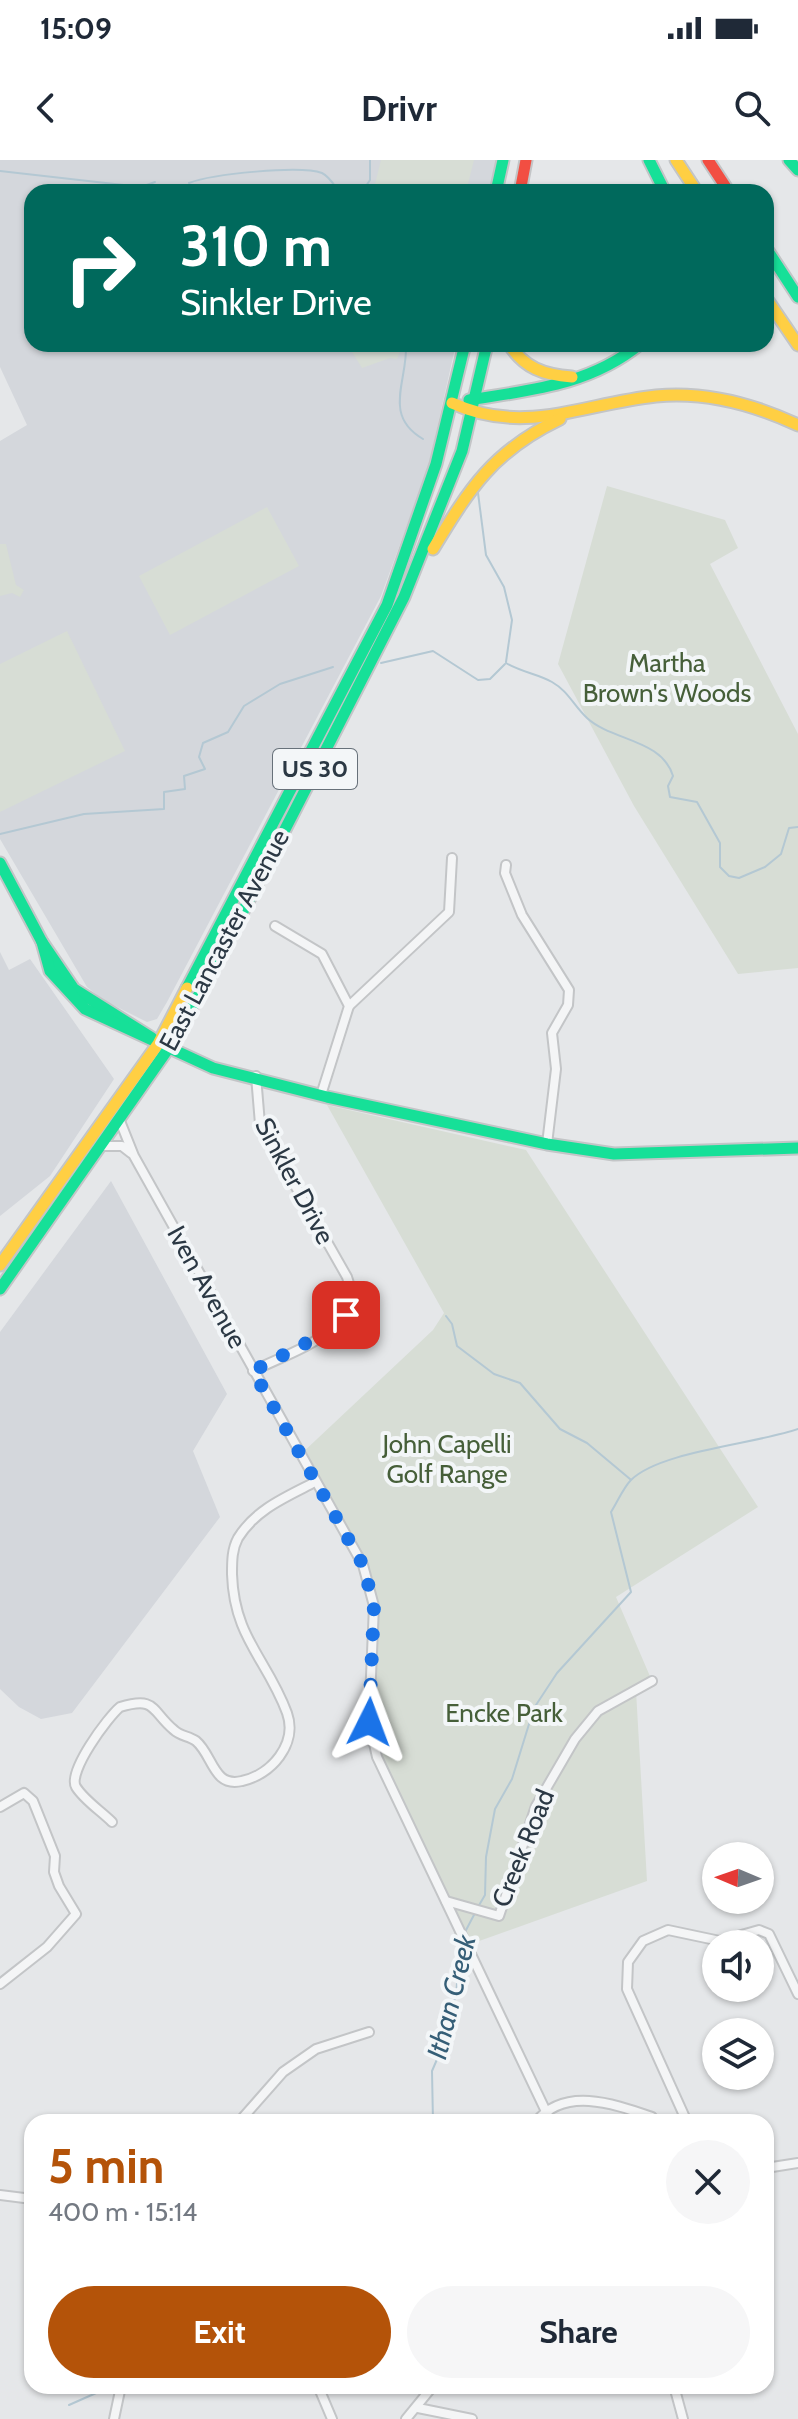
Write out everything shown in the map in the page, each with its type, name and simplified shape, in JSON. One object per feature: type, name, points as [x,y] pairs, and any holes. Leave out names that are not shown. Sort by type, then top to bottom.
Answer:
[{"type":"main road","points":[[498,184],[503,160]]},
{"type":"main road","points":[[522,184],[526,160]]},
{"type":"main road","points":[[649,160],[661,184]]},
{"type":"main road","points":[[676,160],[692,184]]},
{"type":"main road","points":[[708,160],[724,184]]},
{"type":"main road","points":[[789,160],[798,170]]},
{"type":"main road","points":[[774,260],[798,297]]},
{"type":"main road","points":[[774,310],[798,345]]},
{"type":"main road","name":"East Lancaster Avenue","points":[[0,1289],[120,1121],[163,1047],[387,605],[436,464],[463,352]]},
{"type":"main road","name":"East Lancaster Avenue","points":[[0,1265],[163,1047],[208,981],[253,886],[404,597],[444,505],[471,415],[485,352]]},
{"type":"main road","points":[[514,352],[534,371],[561,377],[596,374]]},
{"type":"main road","points":[[452,403],[563,384],[596,374],[628,352]]},
{"type":"main road","points":[[452,403],[471,415],[509,419],[576,412],[633,398],[696,395],[751,405],[798,425]]},
{"type":"main road","points":[[404,597],[488,463],[518,438],[576,412]]},
{"type":"main road","points":[[0,863],[42,942],[74,989],[141,1028],[163,1047],[213,1068],[547,1144],[614,1154],[798,1148]]},
{"type":"street","points":[[321,1095],[349,1006],[449,912],[452,858]]},
{"type":"street","points":[[506,865],[505,873],[522,915],[569,990],[568,1005],[552,1033],[556,1069],[547,1144]]},
{"type":"street","points":[[275,926],[322,954],[349,1006]]},
{"type":"street","name":"Sinkler Drive","points":[[253,1371],[331,1330],[346,1315],[351,1298],[347,1277],[260,1124],[256,1076]]},
{"type":"street","name":"Iven Avenue","points":[[120,1121],[134,1156],[363,1565],[374,1606],[369,1722],[377,1757],[548,2114]]},
{"type":"street","points":[[102,1146],[122,1146],[134,1156]]},
{"type":"street","points":[[112,1822],[75,1786],[73,1778],[80,1761],[120,1707],[147,1703],[156,1707],[174,1730],[196,1741],[216,1772],[226,1780],[245,1780],[269,1768],[280,1757],[289,1731],[288,1716],[241,1627],[233,1591],[232,1555],[238,1539],[256,1514],[315,1482]]},
{"type":"street","name":"Creek Road","points":[[446,1901],[499,1916],[536,1806],[575,1739],[598,1711],[652,1681]]},
{"type":"street","points":[[0,1807],[24,1793],[33,1801],[55,1856],[54,1872],[59,1886],[76,1914],[47,1947],[0,1984]]},
{"type":"street","points":[[683,2114],[627,1989],[628,1962],[643,1941],[668,1930],[720,1941],[759,1930],[769,1934],[798,1994]]},
{"type":"street","points":[[246,2114],[283,2072],[316,2049],[369,2032]]},
{"type":"street","points":[[543,2114],[570,2101],[606,2101],[643,2114]]},
{"type":"street","points":[[774,2167],[798,2163]]},
{"type":"street","points":[[0,2195],[24,2198]]},
{"type":"street","points":[[114,2419],[119,2394]]},
{"type":"street","points":[[321,2394],[332,2419]]},
{"type":"street","points":[[406,2419],[428,2394]]},
{"type":"street","points":[[676,2394],[683,2419]]},
{"type":"street","points":[[418,2408],[472,2419]]},
{"type":"shaded area","points":[[0,160],[497,160],[492,184],[24,184],[24,352],[454,352],[428,468],[381,596],[167,1002],[157,1019],[147,1022],[103,1000],[87,987],[0,839],[0,441],[27,425],[0,367]]},
{"type":"shaded area","points":[[0,952],[9,970],[30,959],[114,1079],[50,1176],[0,1216]]},
{"type":"shaded area","points":[[111,1181],[227,1394],[193,1451],[220,1517],[72,1713],[41,1719],[19,1707],[0,1689],[0,1332]]},
{"type":"green space","points":[[381,160],[474,160],[468,184],[375,184]]},
{"type":"green space","points":[[352,352],[400,352],[397,359],[390,358],[362,368]]},
{"type":"green space","name":"Martha Brown's Woods","points":[[607,486],[725,520],[738,548],[710,564],[798,734],[798,968],[738,974],[634,806],[558,664]]},
{"type":"green space","points":[[267,507],[299,566],[170,635],[139,576]]},
{"type":"green space","points":[[0,544],[6,544],[16,585],[24,590],[20,597],[12,593],[0,596]]},
{"type":"green space","points":[[67,631],[125,751],[0,812],[0,664]]},
{"type":"green space","name":"Encke Park","points":[[327,1105],[526,1150],[758,1507],[616,1597],[652,1681],[636,1691],[647,1881],[468,1945],[377,1757],[369,1722],[374,1606],[363,1565],[300,1455],[433,1330],[444,1313]]},
{"type":"waterway","points":[[367,184],[370,160]]},
{"type":"waterway","points":[[189,183],[256,172],[295,170],[322,173],[334,184]]},
{"type":"waterway","points":[[0,171],[115,184]]},
{"type":"waterway","points":[[149,184],[155,182]]},
{"type":"waterway","points":[[406,352],[400,408],[411,430],[423,439]]},
{"type":"waterway","points":[[478,493],[486,555],[504,587],[512,620],[506,662]]},
{"type":"waterway","points":[[381,663],[433,651],[478,680],[490,679],[505,664]]},
{"type":"waterway","points":[[506,663],[552,682],[597,726],[648,747],[658,755],[673,776],[668,786],[670,797],[697,802],[720,843],[720,867],[729,876],[739,878],[765,867],[781,854],[789,828],[798,827]]},
{"type":"waterway","points":[[0,834],[84,814],[164,809],[164,792],[185,789],[184,776],[205,769],[199,757],[203,743],[228,732],[244,706],[280,684],[333,667]]},
{"type":"waterway","points":[[446,1316],[452,1324],[457,1346],[494,1374],[520,1383],[560,1429],[587,1443],[630,1479]]},
{"type":"waterway","name":"Ithan Creek","points":[[478,1907],[485,1895],[486,1857],[495,1809],[512,1779],[534,1708],[557,1673],[631,1592],[611,1512],[625,1487],[645,1470],[663,1462],[798,1429]]},
{"type":"waterway","name":"Ithan Creek","points":[[465,1932],[475,1913]]},
{"type":"waterway","name":"Ithan Creek","points":[[433,2114],[432,2071],[441,2050],[448,2011],[456,1997],[460,1941]]},
{"type":"waterway","name":"Ithan Creek","points":[[69,2405],[94,2394]]},
{"type":"traffic: fast","points":[[498,184],[503,160]]},
{"type":"traffic: fast","points":[[649,160],[661,184]]},
{"type":"traffic: fast","points":[[789,160],[798,170]]},
{"type":"traffic: fast","points":[[774,260],[798,297]]},
{"type":"traffic: fast","points":[[187,988],[387,605],[436,464],[463,352]]},
{"type":"traffic: fast","points":[[0,1289],[168,1049],[213,970],[404,597],[462,451],[485,352]]},
{"type":"traffic: fast","points":[[469,400],[559,384],[601,369],[629,352]]},
{"type":"traffic: fast","points":[[0,863],[42,942],[74,989],[152,1038]]},
{"type":"traffic: fast","points":[[42,942],[50,971],[85,1009],[213,1068],[327,1097],[547,1144],[614,1154],[798,1148]]},
{"type":"traffic: slow","points":[[676,160],[692,184]]},
{"type":"traffic: slow","points":[[774,310],[798,345]]},
{"type":"traffic: slow","points":[[515,352],[536,369],[572,377]]},
{"type":"traffic: slow","points":[[452,403],[478,413],[529,417],[656,396],[693,395],[746,405],[798,425]]},
{"type":"traffic: slow","points":[[433,549],[485,473],[517,444],[560,419]]},
{"type":"traffic: slow","points":[[0,1265],[158,1044],[187,988]]},
{"type":"traffic: jam","points":[[522,184],[526,160]]},
{"type":"traffic: jam","points":[[708,160],[724,184]]},
{"type":"route","points":[[346,1315],[331,1330],[253,1371],[363,1565],[374,1606],[369,1722]]},
{"type":"park label","name":"John Capelli Golf Range","points":[[447,1459]]}]
